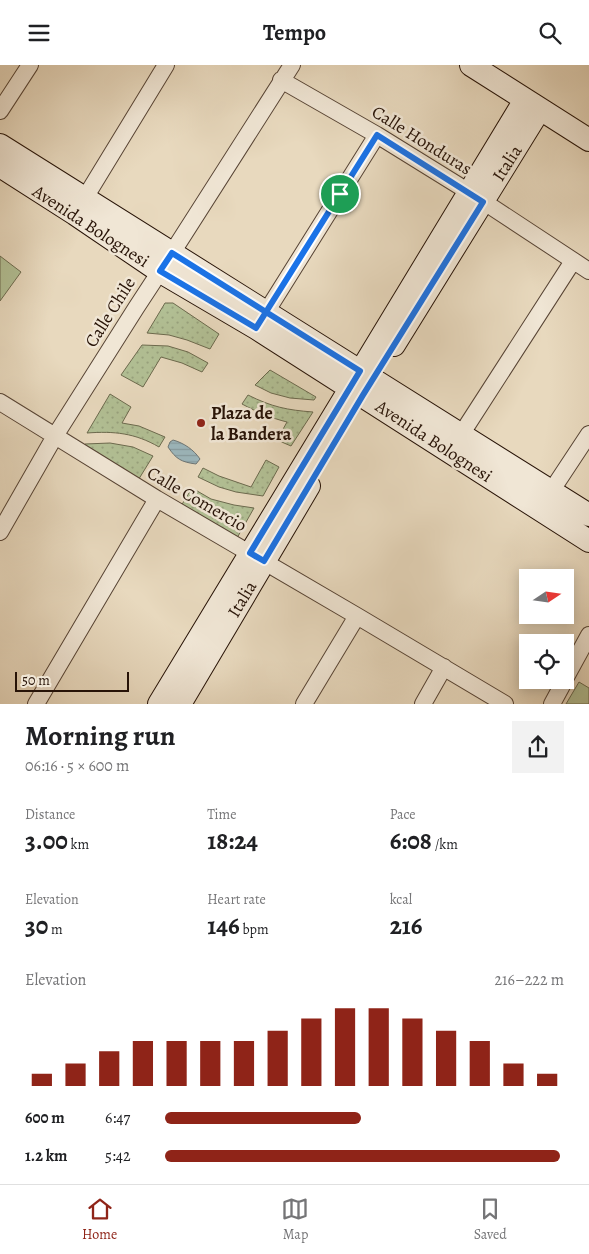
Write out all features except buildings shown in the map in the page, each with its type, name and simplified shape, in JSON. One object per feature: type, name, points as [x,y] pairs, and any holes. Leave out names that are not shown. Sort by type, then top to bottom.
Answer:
[{"type":"street","points":[[0,111],[30,65]]},
{"type":"street","points":[[80,206],[166,65]]},
{"type":"street","name":"Calle Chile","points":[[0,533],[55,436],[292,65]]},
{"type":"street","points":[[471,65],[589,140]]},
{"type":"street","name":"Calle Honduras","points":[[281,80],[377,135],[589,271]]},
{"type":"street","name":"Italia","points":[[180,704],[257,557],[532,105]]},
{"type":"street","points":[[261,320],[377,135]]},
{"type":"street","name":"Avenida Bolognesi","points":[[0,145],[80,206],[545,500],[589,541]]},
{"type":"street","name":"Avenida Bolognesi","points":[[0,167],[80,206]]},
{"type":"street","points":[[456,443],[573,261]]},
{"type":"street","name":"Calle Comercio","points":[[0,402],[157,499],[505,704]]},
{"type":"street","points":[[545,500],[589,434]]},
{"type":"street","points":[[36,704],[157,499]]},
{"type":"street","name":"Avenida Bolognesi","points":[[545,500],[589,515]]},
{"type":"street","points":[[159,704],[257,557]]},
{"type":"street","points":[[304,704],[357,616]]},
{"type":"street","points":[[574,663],[589,635]]},
{"type":"street","points":[[423,704],[444,667]]},
{"type":"street","points":[[552,704],[560,689]]},
{"type":"green space","points":[[0,256],[21,272],[0,301]]},
{"type":"green space","points":[[165,303],[173,303],[219,334],[210,349],[169,335],[147,333]]},
{"type":"green space","points":[[142,345],[168,346],[188,352],[208,363],[202,372],[182,363],[161,357],[143,387],[121,375]]},
{"type":"green space","points":[[270,370],[316,397],[314,400],[290,398],[271,393],[255,385]]},
{"type":"green space","points":[[110,394],[131,407],[122,423],[139,426],[165,437],[159,447],[150,442],[124,434],[106,432],[87,433]]},
{"type":"green space","points":[[248,395],[280,407],[313,412],[291,446],[277,440],[287,422],[275,419],[242,404]]},
{"type":"green space","points":[[110,443],[133,447],[153,456],[137,482],[82,449],[85,444]]},
{"type":"green space","points":[[266,460],[279,467],[263,496],[236,492],[219,487],[198,477],[203,468],[219,476],[251,487]]},
{"type":"green space","points":[[192,488],[211,499],[254,508],[237,538],[181,506]]},
{"type":"green space","points":[[579,682],[589,688],[589,704],[566,704]]},
{"type":"water","points":[[173,440],[185,445],[195,453],[200,459],[196,464],[183,461],[174,454],[168,447]]},
{"type":"place","name":"Plaza de la Bandera","points":[[201,423]]},
{"type":"route","points":[[340,194],[266,312],[256,328],[160,271],[172,253],[219,283],[266,312],[360,371],[250,553],[264,561],[363,395],[483,202],[377,135],[340,194]]}]
